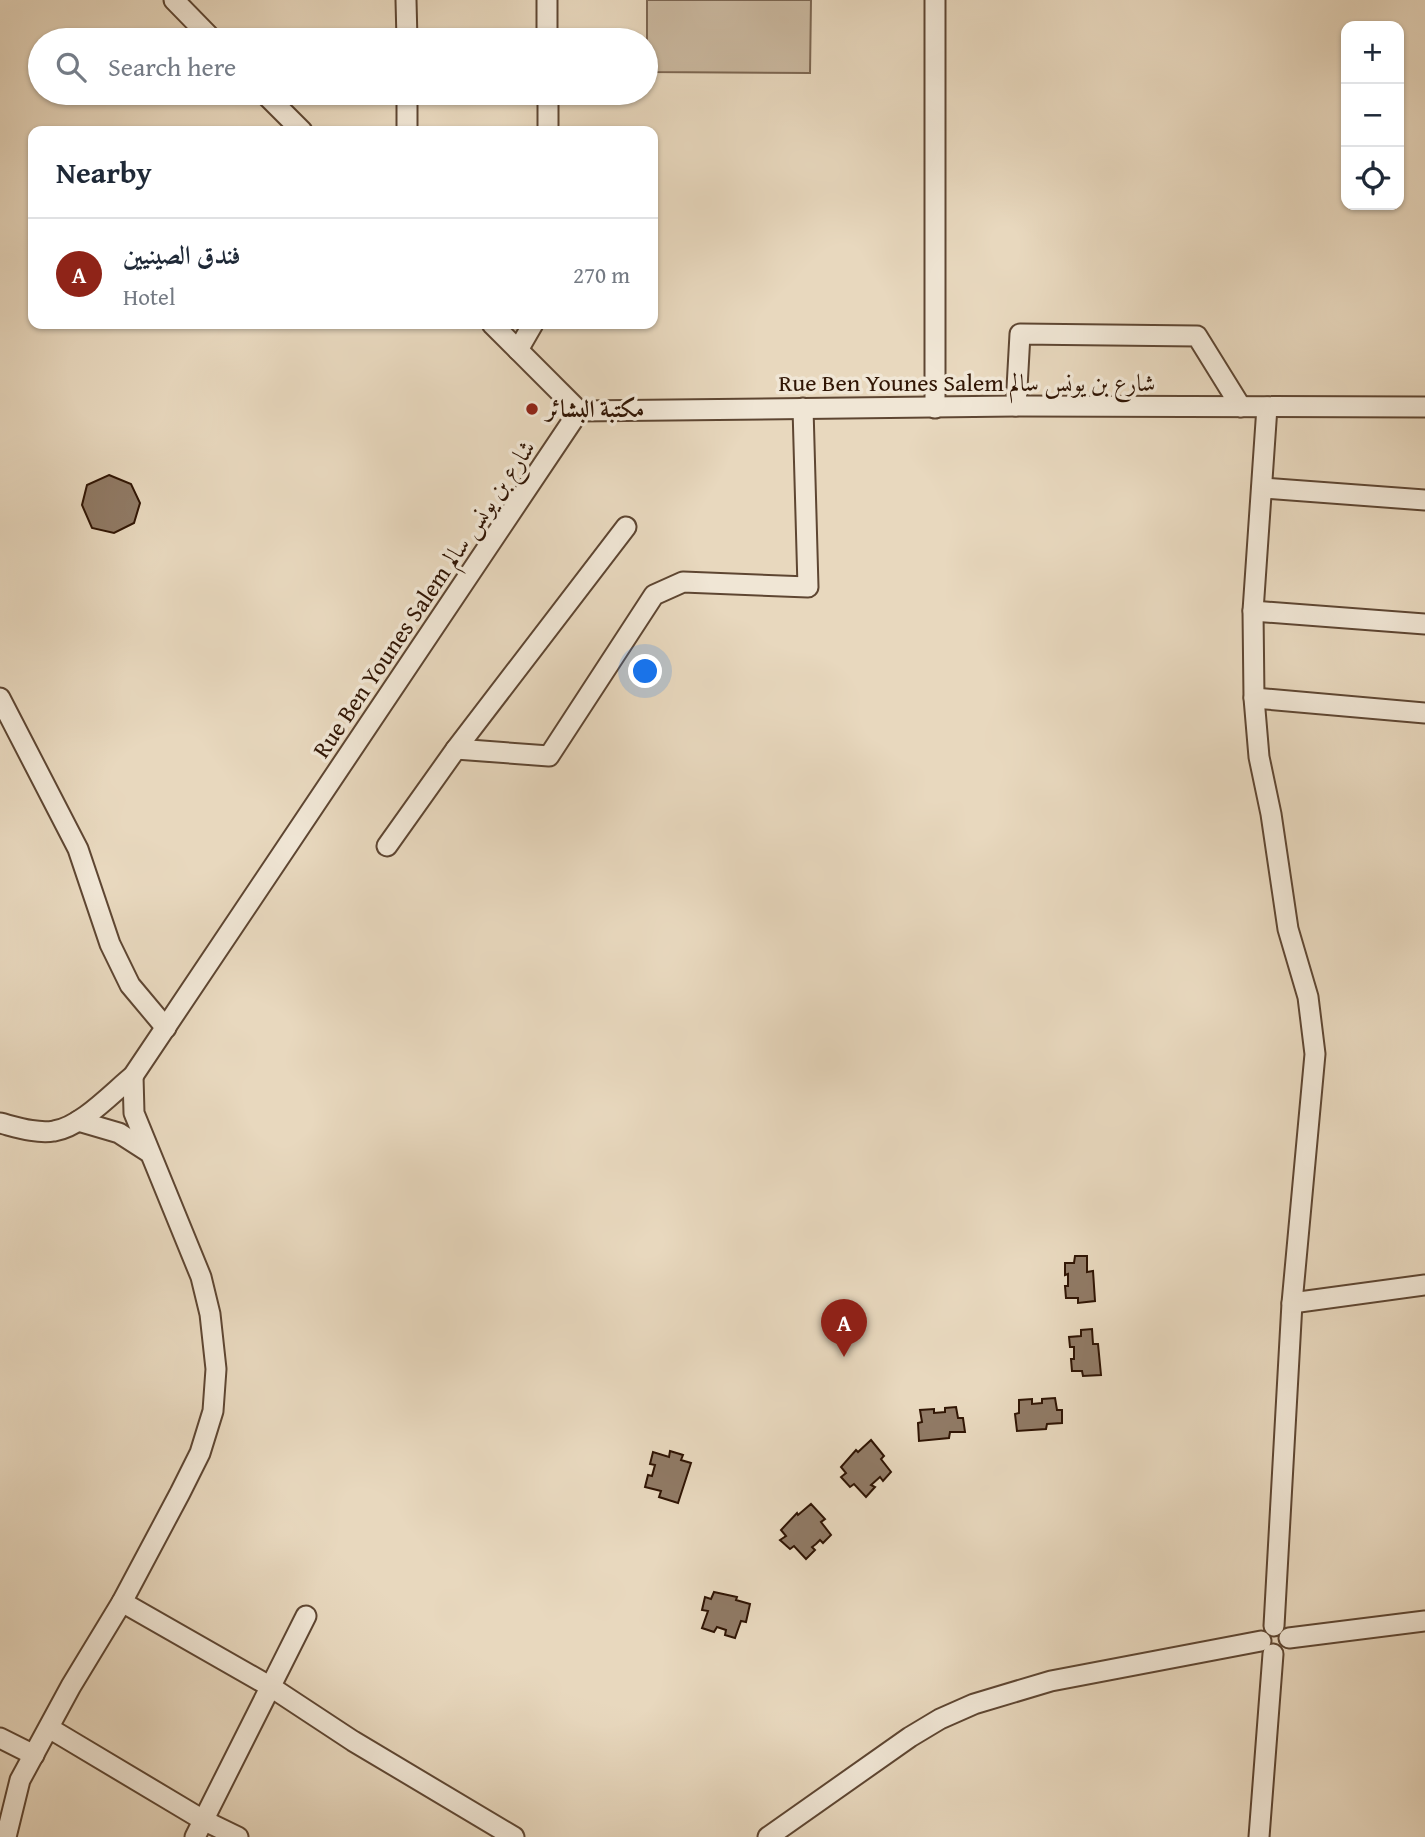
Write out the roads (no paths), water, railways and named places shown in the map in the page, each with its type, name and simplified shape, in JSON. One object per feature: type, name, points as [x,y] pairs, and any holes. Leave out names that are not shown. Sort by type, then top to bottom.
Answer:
[{"type":"street","points":[[174,0],[202,28]]},
{"type":"street","points":[[406,0],[407,28]]},
{"type":"street","points":[[547,0],[547,28]]},
{"type":"street","points":[[934,0],[935,408]]},
{"type":"street","points":[[276,105],[297,126]]},
{"type":"street","points":[[407,105],[407,126]]},
{"type":"street","points":[[548,105],[548,126]]},
{"type":"street","points":[[497,329],[579,411]]},
{"type":"street","points":[[518,350],[530,329]]},
{"type":"street","points":[[1016,406],[1020,334],[1197,337],[1241,407]]},
{"type":"street","name":"Rue Ben Younes Salem شارع بن يونس سالم","points":[[0,1123],[26,1129],[54,1131],[78,1121],[133,1076],[579,411],[1016,406],[1425,407]]},
{"type":"street","points":[[1259,1837],[1274,1640],[1292,1303],[1315,1054],[1308,997],[1288,929],[1271,814],[1259,757],[1254,698],[1254,611],[1267,407]]},
{"type":"street","points":[[456,750],[549,756],[654,595],[683,582],[808,587],[803,408]]},
{"type":"street","points":[[1262,488],[1425,500]]},
{"type":"street","points":[[387,846],[456,750],[626,527]]},
{"type":"street","points":[[1254,611],[1425,624]]},
{"type":"street","points":[[0,698],[78,849],[110,944],[131,985],[166,1028]]},
{"type":"street","points":[[1254,698],[1425,713]]},
{"type":"street","points":[[6,1837],[20,1780],[122,1602],[195,1463],[214,1411],[216,1369],[210,1314],[201,1277],[134,1113],[133,1076]]},
{"type":"street","points":[[78,1121],[119,1133],[148,1151]]},
{"type":"street","points":[[1292,1303],[1425,1285]]},
{"type":"street","points":[[122,1602],[271,1687],[353,1741],[514,1837]]},
{"type":"street","points":[[199,1829],[306,1616]]},
{"type":"street","points":[[768,1837],[911,1737],[940,1719],[974,1704],[1051,1681],[1274,1640],[1425,1621]]},
{"type":"street","points":[[49,1728],[199,1829],[238,1837]]},
{"type":"street","points":[[0,1738],[34,1755]]},
{"type":"place","name":"مكتبة البشائر","points":[[532,409]]},
{"type":"place","name":"فندق الصينيين","points":[[844,1357]]}]
